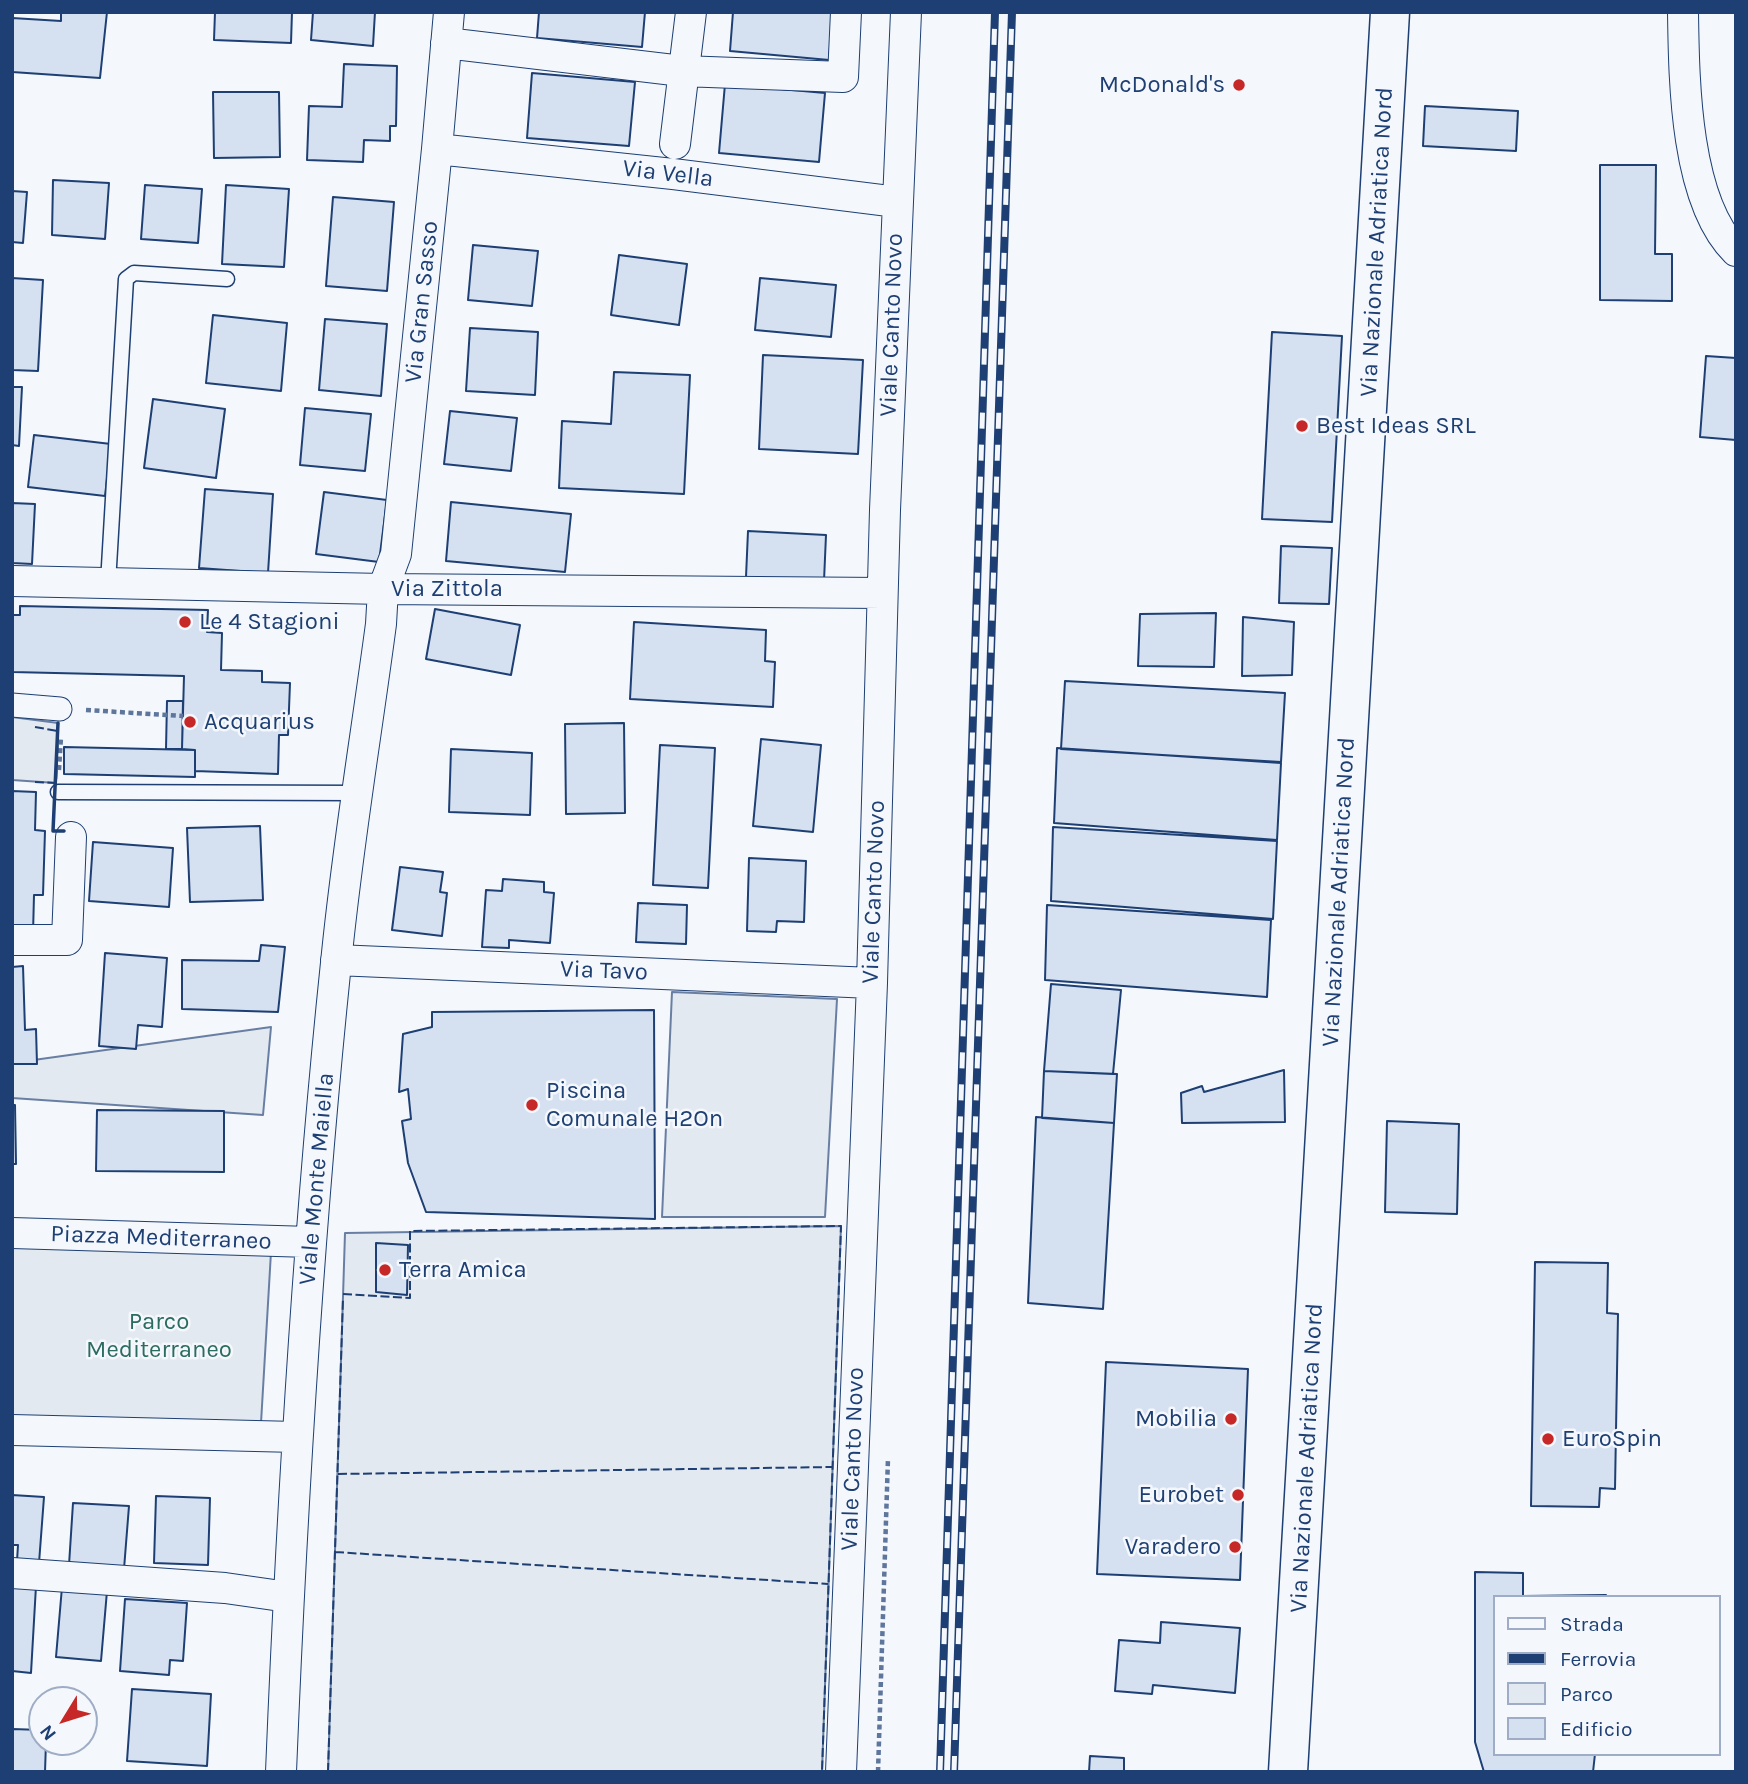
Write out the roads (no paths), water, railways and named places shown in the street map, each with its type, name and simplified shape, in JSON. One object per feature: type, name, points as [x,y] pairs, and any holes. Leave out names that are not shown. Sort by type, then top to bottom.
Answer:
[{"type":"main road","name":"Via Nazionale Adriatica Nord","points":[[1287,1772],[1390,12]]},
{"type":"street","name":"Via Gran Sasso","points":[[383,589],[396,554],[449,12]]},
{"type":"street","points":[[675,144],[691,12]]},
{"type":"street","points":[[446,43],[682,71],[844,77],[846,12]]},
{"type":"street","name":"Viale Canto Novo","points":[[841,1772],[872,983],[882,593],[906,12]]},
{"type":"street","points":[[1683,12],[1691,140],[1702,195],[1728,243],[1736,251]]},
{"type":"street","name":"Via Vella","points":[[437,149],[673,174],[897,202]]},
{"type":"street","name":"Via Zittola","points":[[12,581],[383,589],[882,593]]},
{"type":"street","name":"Viale Monte Maiella","points":[[281,1772],[296,1437],[310,1242],[336,960],[381,624],[383,589]]},
{"type":"street","points":[[12,705],[69,710]]},
{"type":"street","points":[[12,940],[67,940],[71,837]]},
{"type":"street","name":"Via Tavo","points":[[336,960],[872,983]]},
{"type":"street","name":"Piazza Mediterraneo","points":[[12,1233],[310,1242]]},
{"type":"street","points":[[12,1430],[296,1437]]},
{"type":"street","points":[[12,1573],[225,1588],[288,1597]]},
{"type":"lane","points":[[108,583],[126,279],[134,273],[227,279]]},
{"type":"lane","points":[[58,792],[358,793]]},
{"type":"railway","points":[[940,1772],[995,12]]},
{"type":"railway","points":[[954,1772],[1012,12]]},
{"type":"place","name":"McDonald's","points":[[1239,85]]},
{"type":"place","name":"Best Ideas SRL","points":[[1302,426]]},
{"type":"place","name":"Le 4 Stagioni","points":[[185,622]]},
{"type":"place","name":"Acquarius","points":[[190,722]]},
{"type":"place","name":"Piscina Comunale H2On","points":[[532,1105]]},
{"type":"place","name":"Terra Amica","points":[[385,1270]]},
{"type":"place","name":"Mobilia","points":[[1231,1419]]},
{"type":"place","name":"EuroSpin","points":[[1548,1439]]},
{"type":"place","name":"Eurobet","points":[[1238,1495]]},
{"type":"place","name":"Varadero","points":[[1235,1547]]},
{"type":"park label","name":"Parco Mediterraneo","points":[[159,1336]]}]
